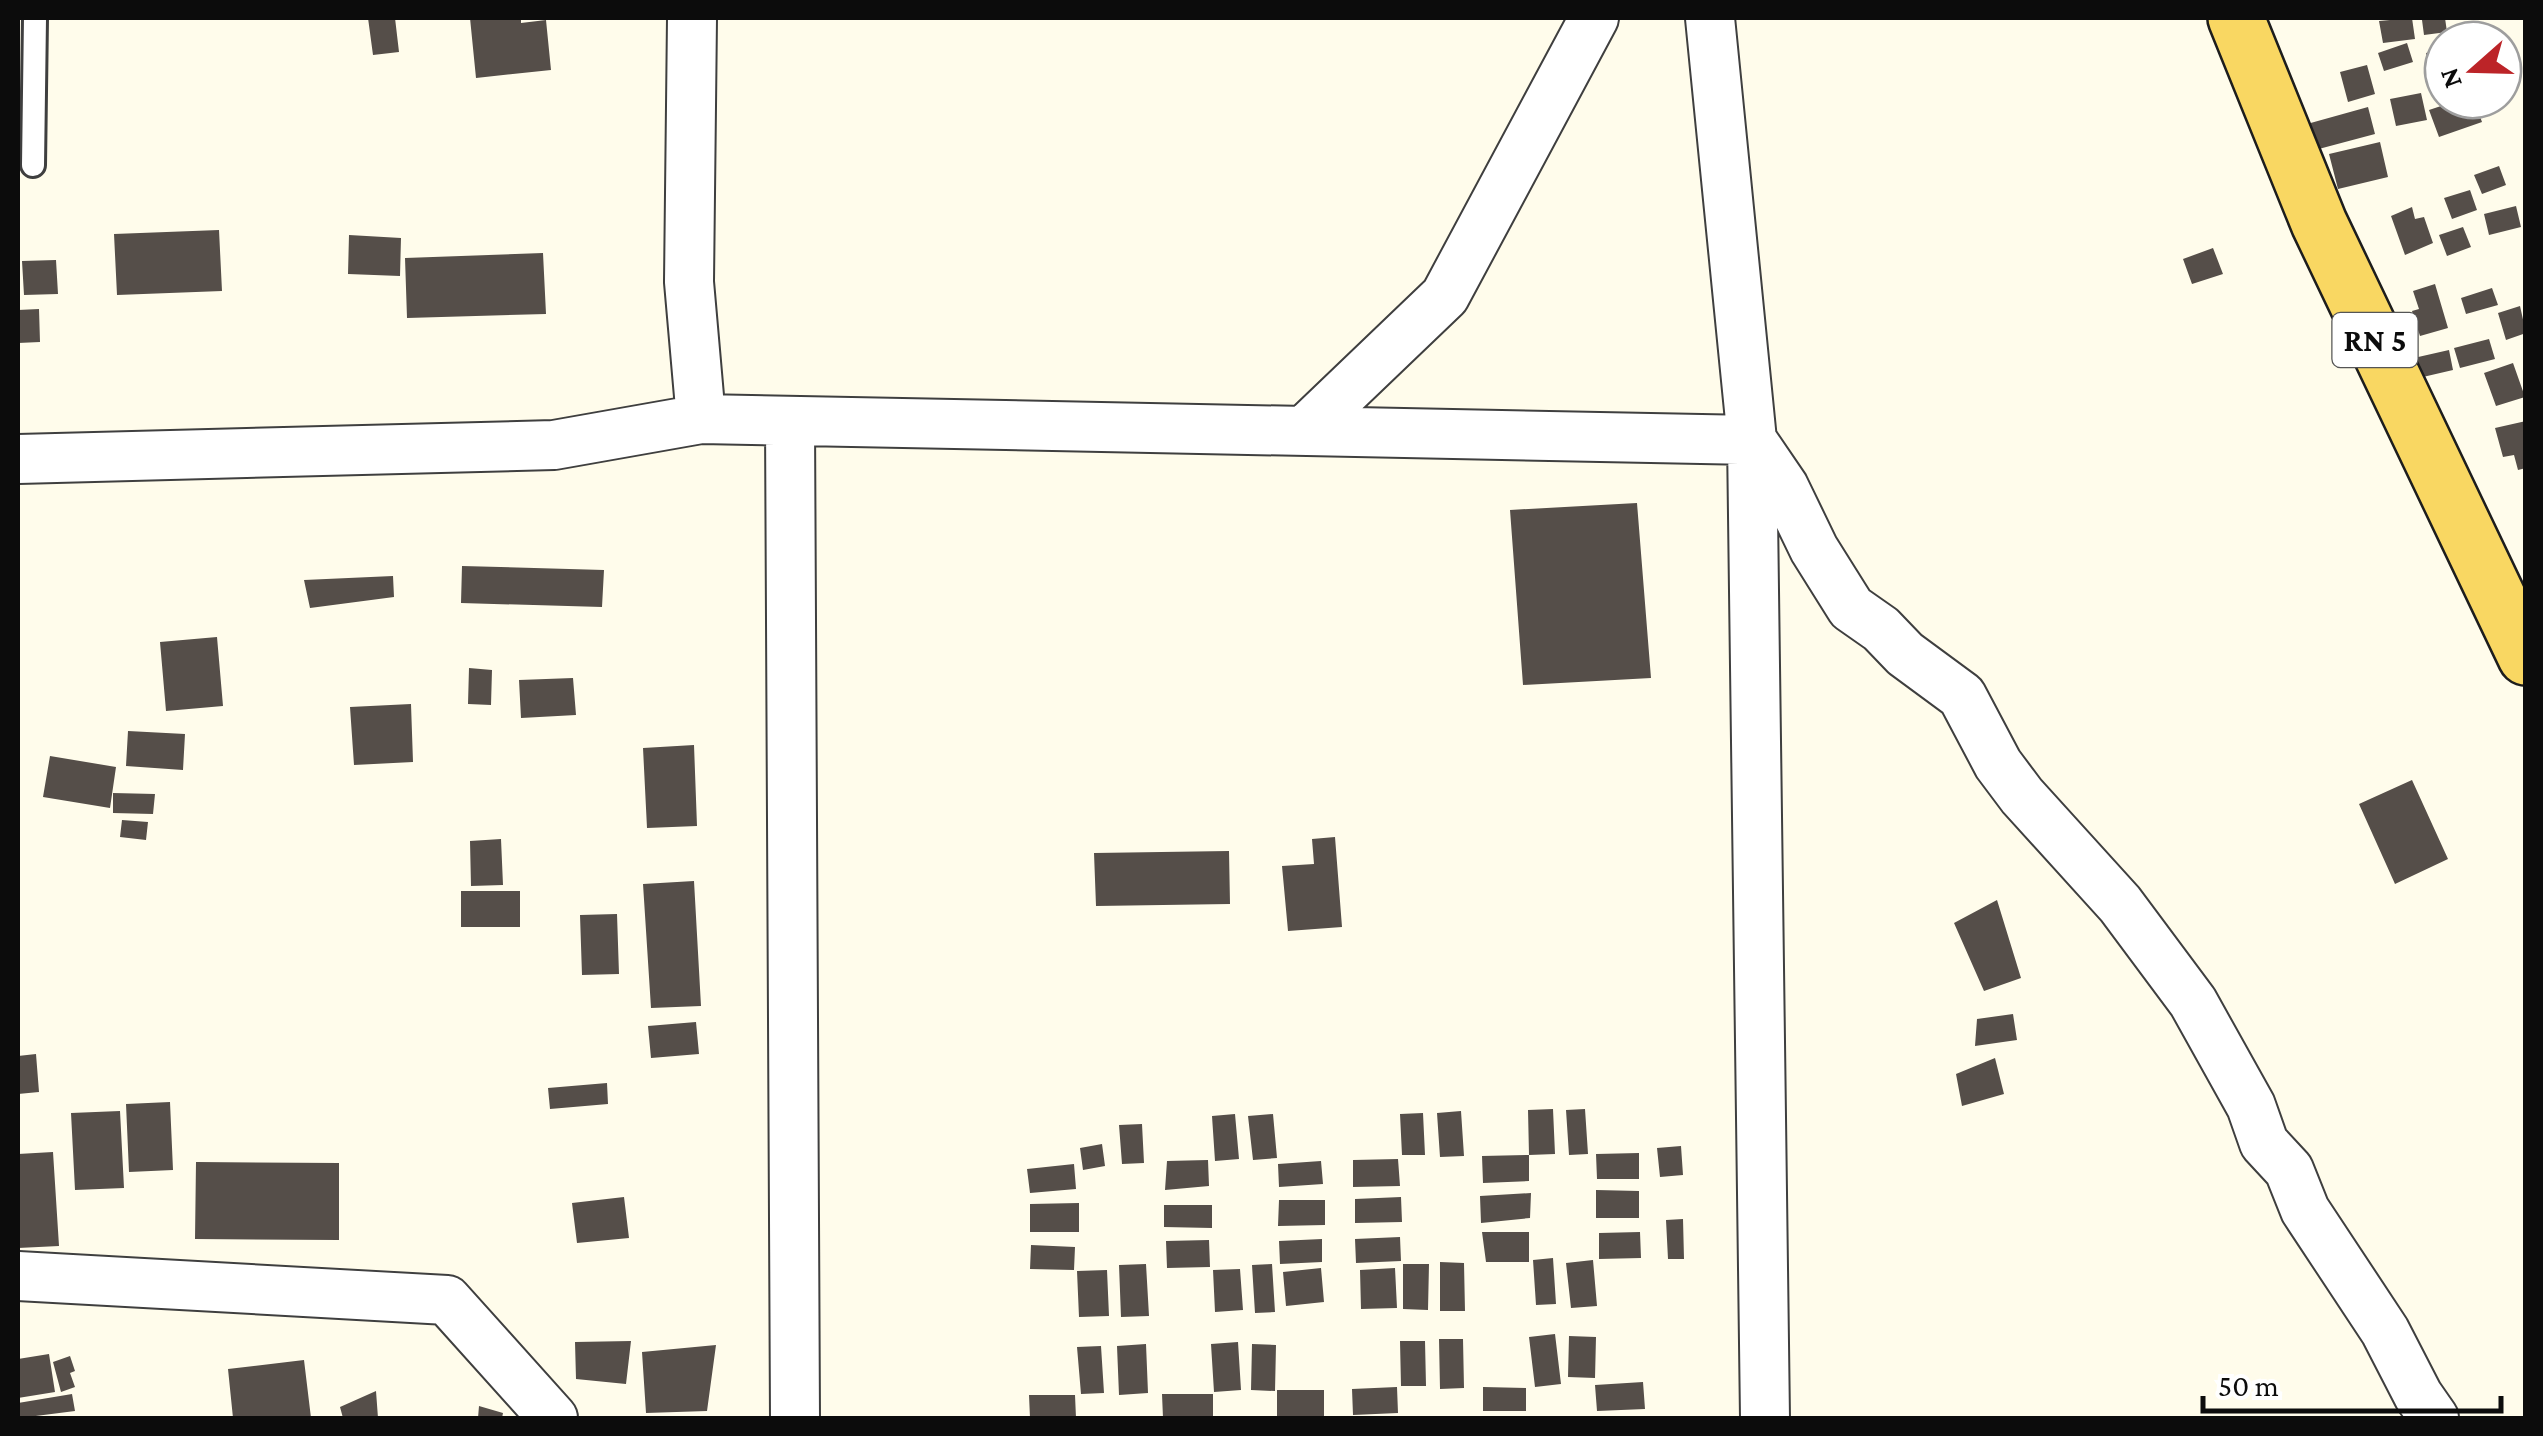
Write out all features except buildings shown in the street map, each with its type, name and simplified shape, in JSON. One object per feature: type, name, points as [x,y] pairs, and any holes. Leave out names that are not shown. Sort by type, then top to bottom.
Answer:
[{"type":"main road","name":"RN 5","points":[[2236,18],[2319,222],[2526,657]]},
{"type":"street","points":[[692,18],[689,282],[701,419]]},
{"type":"street","points":[[1304,431],[1445,296],[1594,18]]},
{"type":"street","points":[[1710,18],[1752,440],[1765,1418]]},
{"type":"street","points":[[18,460],[554,445],[701,419],[1752,440]]},
{"type":"street","points":[[790,420],[795,1418]]},
{"type":"street","points":[[1752,440],[1784,487],[1814,549],[1851,608],[1962,696],[1998,764],[2120,904],[2192,1002],[2251,1106],[2264,1143],[2290,1170],[2305,1210],[2385,1331],[2434,1418]]},
{"type":"street","points":[[18,1276],[447,1300],[553,1418]]},
{"type":"lane","points":[[33,166],[35,18]]}]
